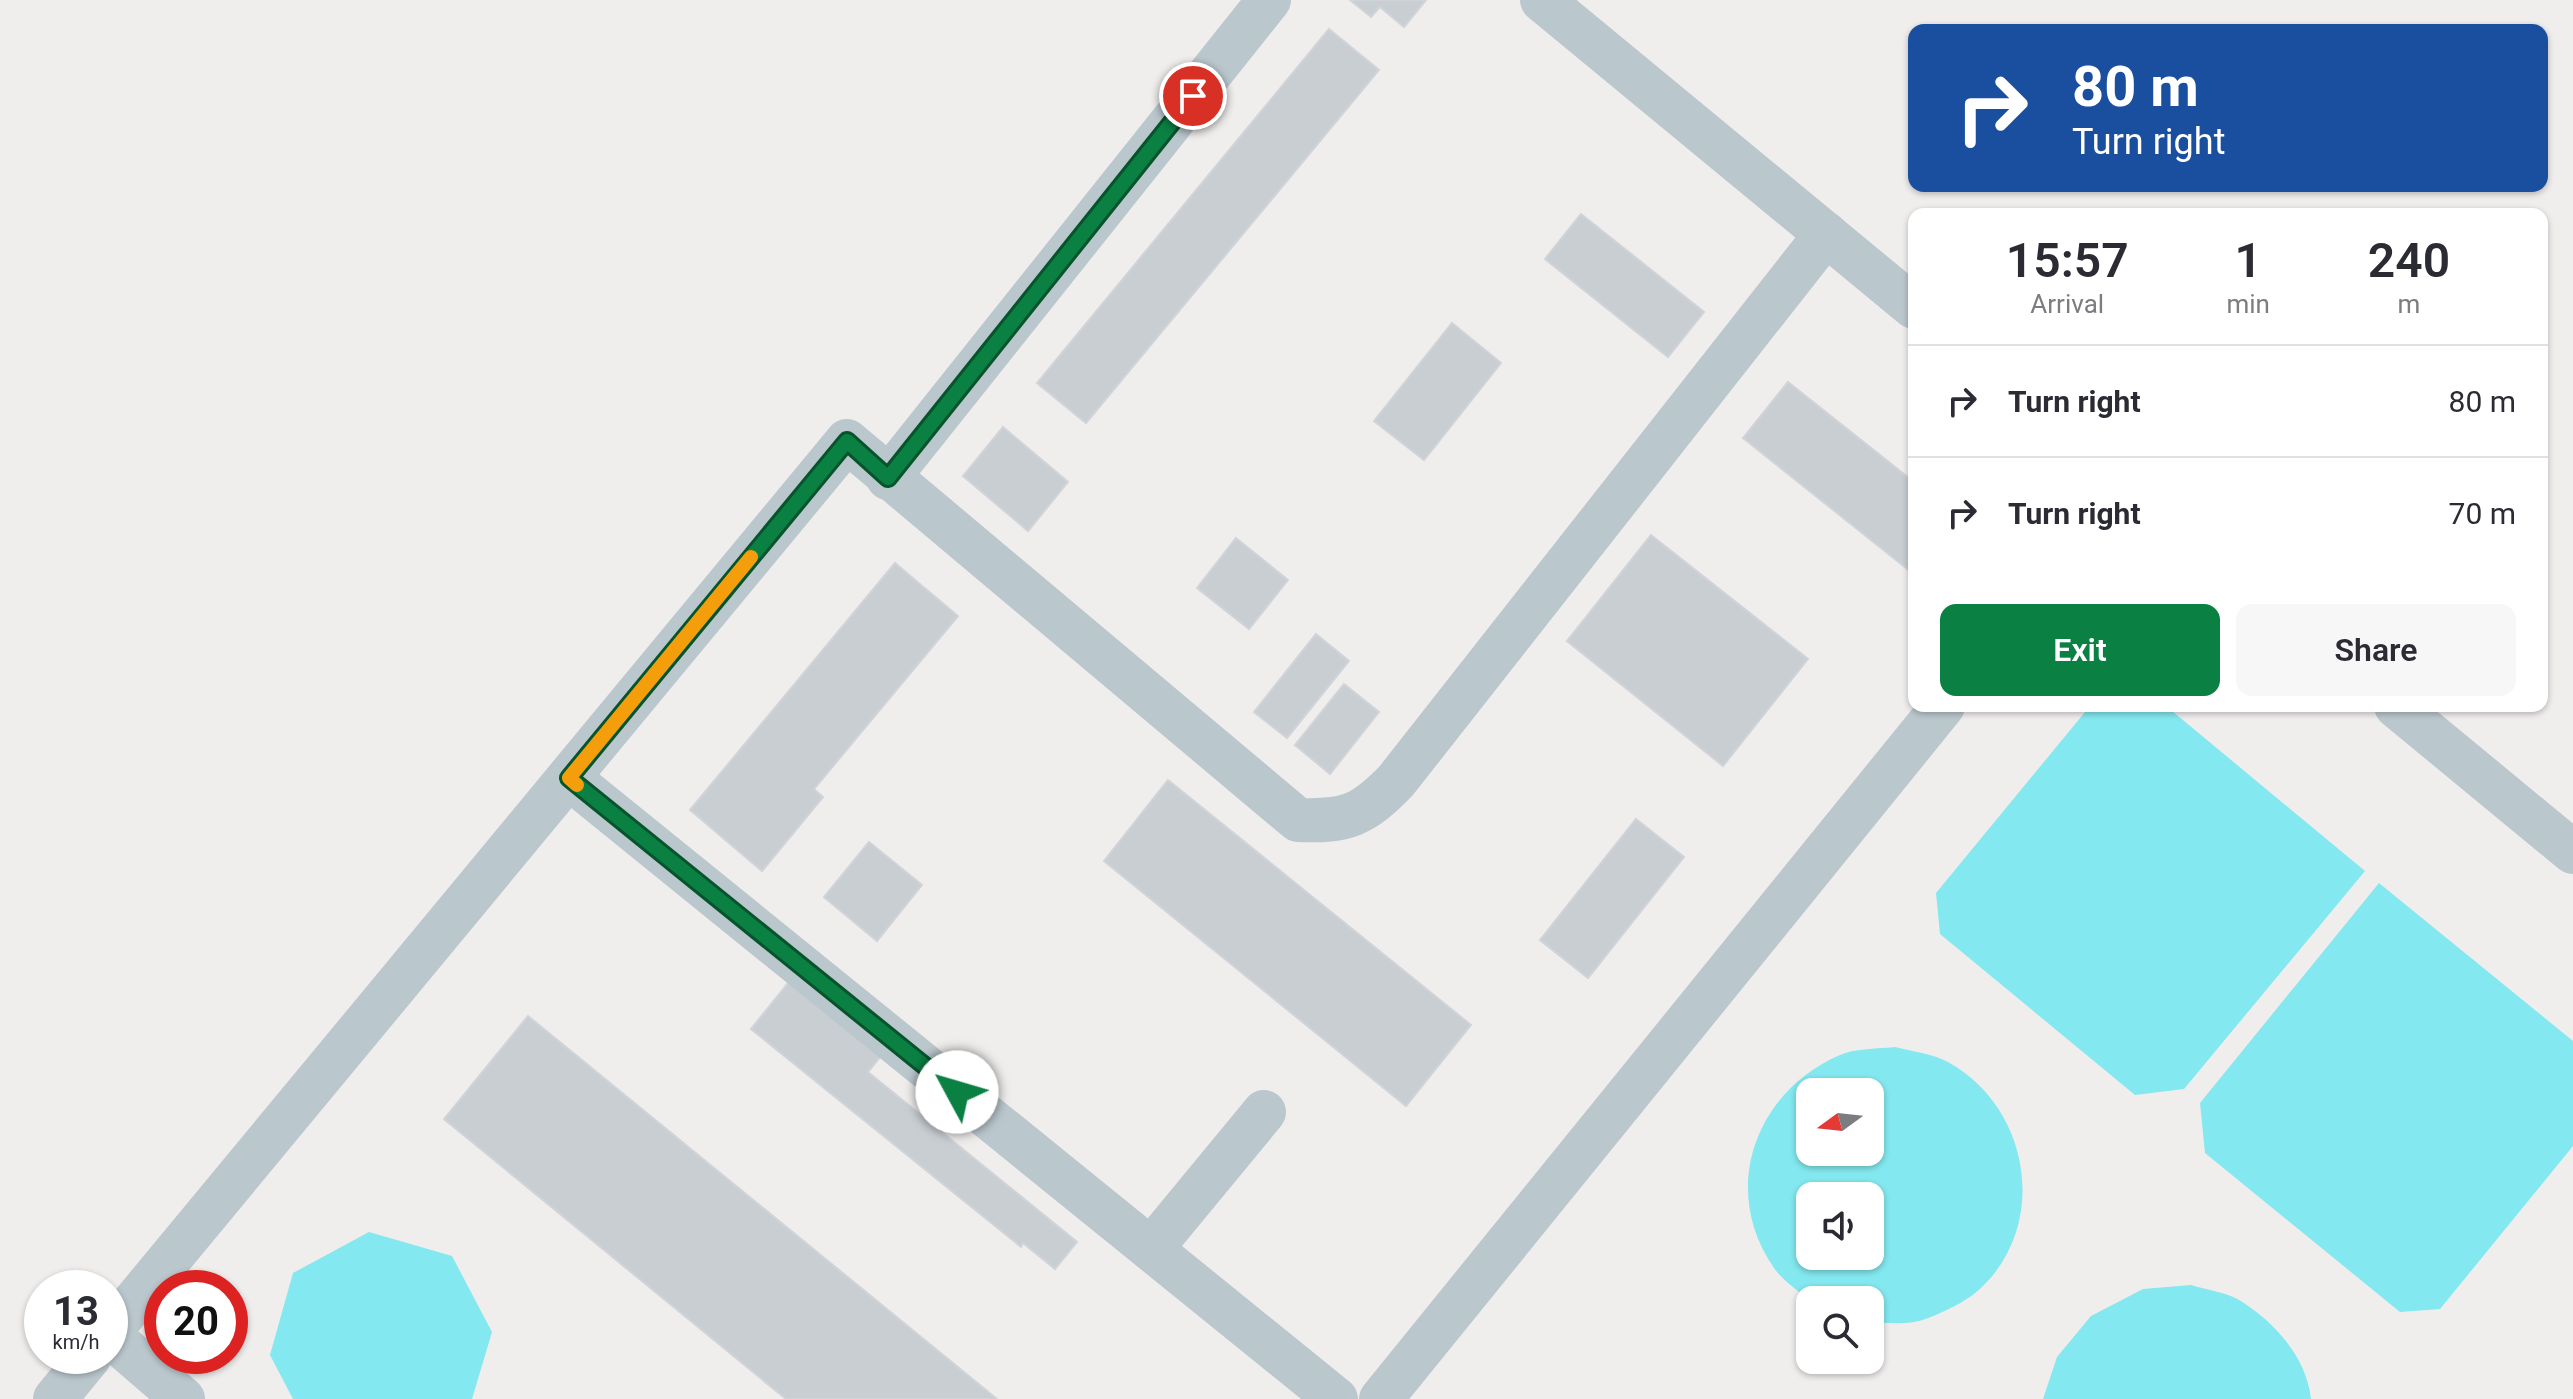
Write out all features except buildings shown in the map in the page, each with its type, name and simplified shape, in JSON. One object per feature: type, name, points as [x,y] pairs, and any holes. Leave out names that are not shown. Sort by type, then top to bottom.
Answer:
[{"type":"lane","points":[[888,478],[1269,0]]},
{"type":"lane","points":[[1542,0],[1908,302]]},
{"type":"lane","points":[[128,1312],[847,441],[1298,820],[1334,821],[1370,808],[1396,781],[1826,234]]},
{"type":"lane","points":[[1381,1399],[1938,712]]},
{"type":"lane","points":[[2403,712],[2573,852]]},
{"type":"lane","points":[[569,778],[1336,1399]]},
{"type":"lane","points":[[1151,1249],[1264,1112]]},
{"type":"lane","points":[[128,1350],[183,1399]]},
{"type":"lane","points":[[55,1399],[75,1374]]},
{"type":"water","points":[[2085,712],[2173,712],[2365,871],[2184,1089],[2135,1095],[1940,934],[1936,893]]},
{"type":"water","points":[[2379,883],[2573,1041],[2573,1146],[2440,1309],[2400,1312],[2205,1153],[2200,1103]]},
{"type":"water","points":[[1895,1047],[1929,1055],[1948,1062],[1976,1083],[1998,1109],[2013,1139],[2021,1172],[2022,1205],[2014,1238],[1998,1268],[1974,1294],[1947,1310],[1919,1321],[1884,1323],[1884,1286],[1796,1286],[1796,1290],[1774,1268],[1758,1238],[1749,1206],[1749,1175],[1755,1145],[1768,1117],[1796,1084],[1796,1166],[1884,1166],[1884,1078],[1803,1078],[1840,1055]]},
{"type":"water","points":[[369,1232],[452,1256],[492,1332],[472,1399],[293,1399],[270,1355],[293,1273]]},
{"type":"water","points":[[2191,1285],[2234,1297],[2276,1330],[2296,1355],[2311,1399],[2043,1399],[2057,1357],[2091,1316],[2143,1289]]},
{"type":"slow traffic","points":[[577,785],[569,778],[751,557]]},
{"type":"route","points":[[957,1092],[569,778],[847,441],[888,478],[1193,96]]}]
